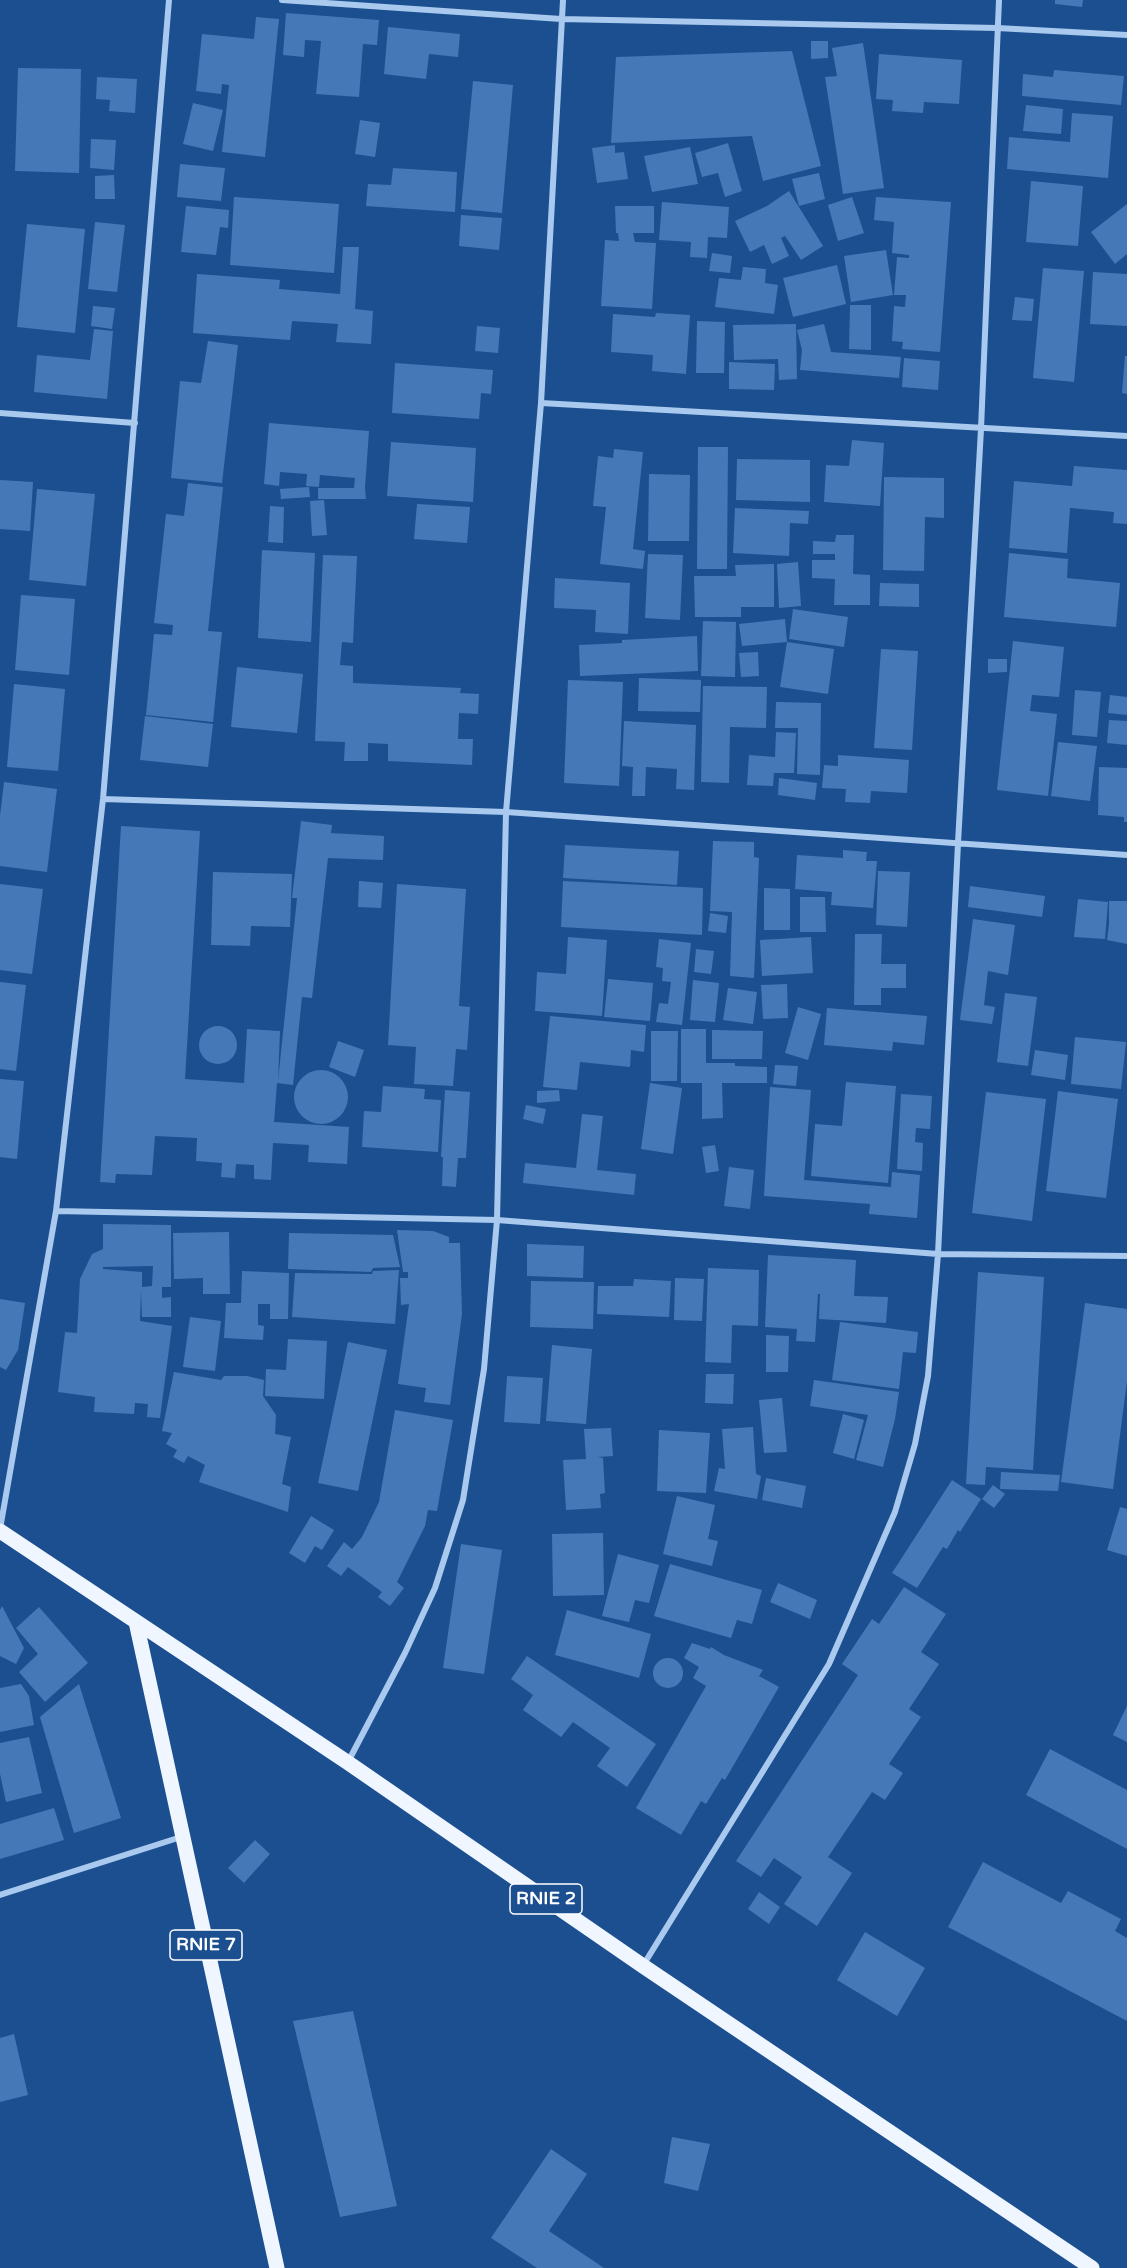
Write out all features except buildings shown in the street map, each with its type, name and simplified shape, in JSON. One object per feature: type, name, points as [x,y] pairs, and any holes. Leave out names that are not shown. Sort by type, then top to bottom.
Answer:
[{"type":"main road","name":"RNIE 2","points":[[0,1530],[347,1762],[643,1966],[1092,2268]]},
{"type":"main road","name":"RNIE 7","points":[[136,1622],[277,2268]]},
{"type":"street","points":[[0,1530],[56,1211],[103,800],[169,0]]},
{"type":"street","points":[[282,0],[561,19],[997,28],[1127,35]]},
{"type":"street","points":[[347,1762],[405,1653],[435,1588],[463,1500],[484,1369],[497,1220],[506,812],[541,403],[563,0]]},
{"type":"street","points":[[643,1966],[829,1664],[895,1512],[915,1444],[928,1376],[938,1254],[981,429],[999,0]]},
{"type":"street","points":[[541,403],[1127,436]]},
{"type":"street","points":[[0,413],[135,423]]},
{"type":"street","points":[[103,800],[506,812],[1127,855]]},
{"type":"street","points":[[56,1211],[497,1220],[938,1254],[1127,1256]]},
{"type":"street","points":[[0,1894],[182,1837]]}]
